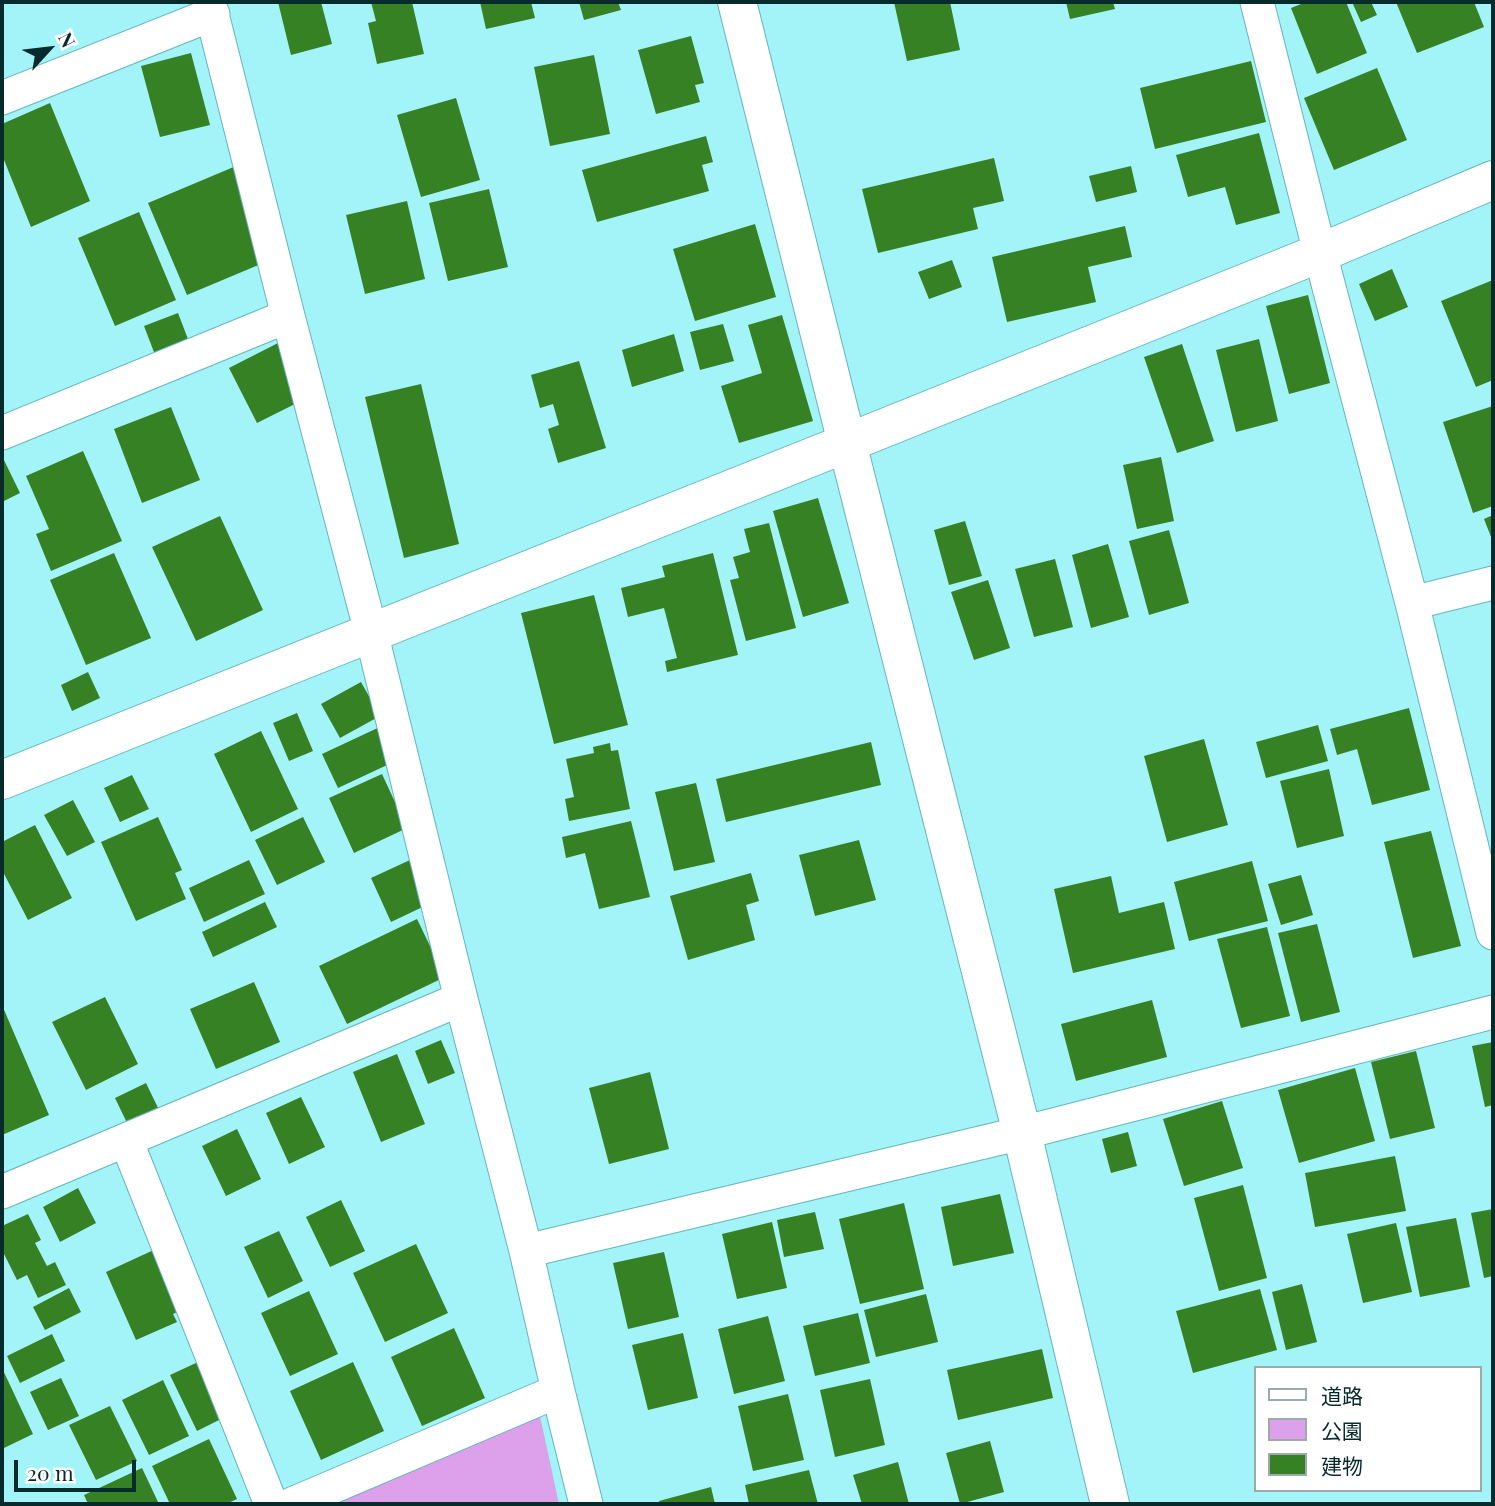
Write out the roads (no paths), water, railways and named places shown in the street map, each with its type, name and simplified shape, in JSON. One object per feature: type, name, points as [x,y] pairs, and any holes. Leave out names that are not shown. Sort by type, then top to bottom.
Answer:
[{"type":"street","points":[[737,2],[1022,1133],[1110,1504]]},
{"type":"street","points":[[1257,2],[1412,603],[1493,933]]},
{"type":"street","points":[[2,98],[211,8],[288,317],[371,632],[526,1251],[586,1504]]},
{"type":"street","points":[[2,780],[1320,253],[1493,180]]},
{"type":"street","points":[[2,433],[288,317]]},
{"type":"street","points":[[1412,603],[1493,583]]},
{"type":"street","points":[[2,1192],[461,999]]},
{"type":"street","points":[[526,1251],[1022,1133],[1493,1012]]},
{"type":"street","points":[[126,1140],[271,1504]]},
{"type":"street","points":[[292,1504],[558,1391]]}]
